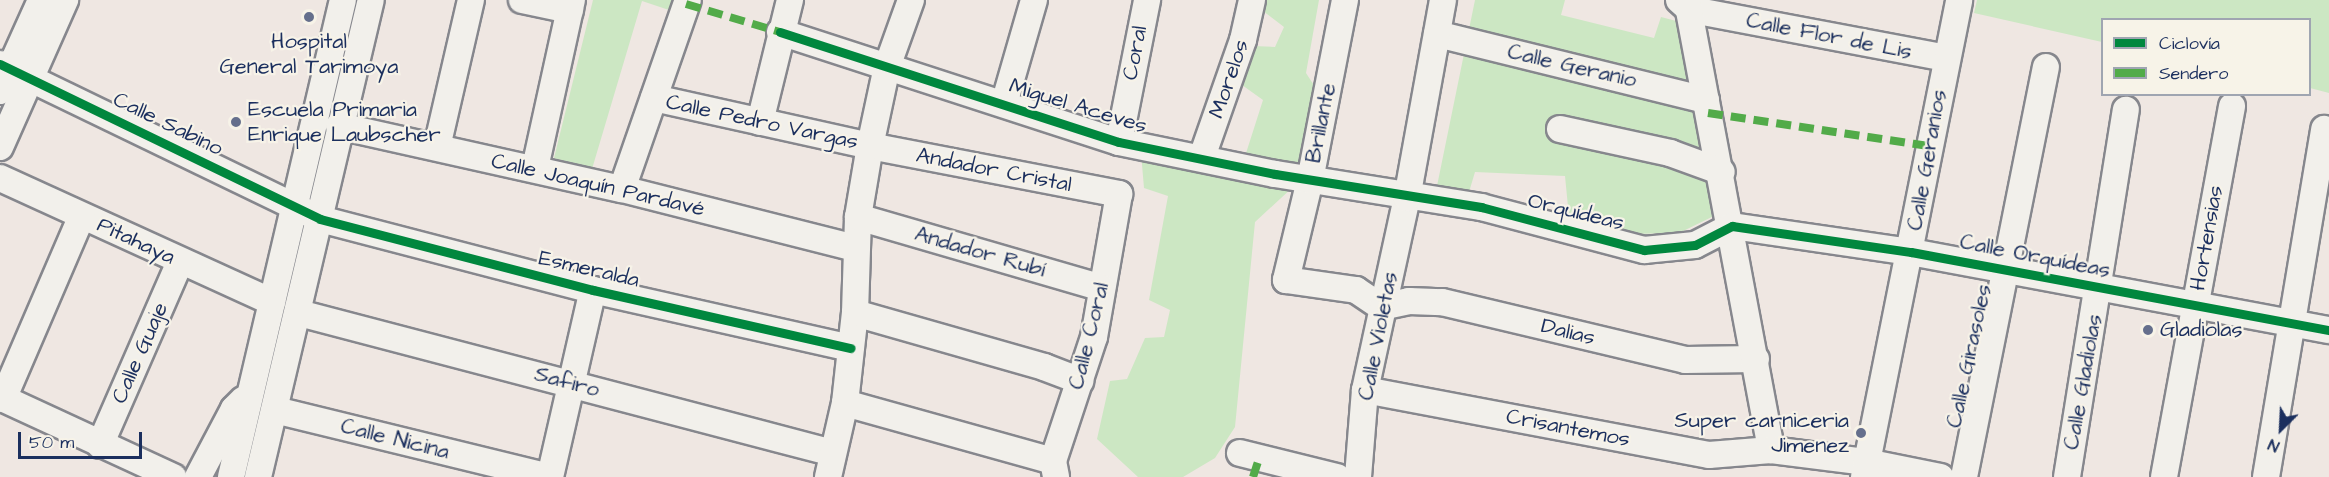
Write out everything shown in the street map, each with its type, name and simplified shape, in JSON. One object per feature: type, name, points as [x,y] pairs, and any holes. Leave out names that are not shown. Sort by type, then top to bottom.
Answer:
[{"type":"street","points":[[0,147],[10,76],[41,0]]},
{"type":"street","points":[[10,76],[65,0]]},
{"type":"street","points":[[231,477],[343,0]]},
{"type":"street","points":[[258,477],[299,313],[339,126],[371,0]]},
{"type":"street","points":[[436,147],[471,0]]},
{"type":"street","points":[[522,0],[571,5],[535,168]]},
{"type":"street","points":[[622,189],[688,0]]},
{"type":"street","points":[[760,122],[780,32],[790,0]]},
{"type":"street","points":[[831,465],[845,404],[855,313],[855,248],[858,217],[870,146],[887,67],[911,0]]},
{"type":"street","points":[[1004,104],[1034,0]]},
{"type":"street","name":"Coral","points":[[1119,142],[1147,0]]},
{"type":"street","name":"Morelos","points":[[1202,157],[1243,40],[1252,0]]},
{"type":"street","name":"Brillante","points":[[1345,0],[1310,180],[1286,280],[1356,290],[1381,307]]},
{"type":"street","name":"Calle Violetas","points":[[1358,477],[1365,390],[1381,307],[1407,198],[1443,0]]},
{"type":"street","name":"Calle Geranios","points":[[1865,469],[1911,252],[1946,58],[1959,0]]},
{"type":"street","points":[[1684,3],[1722,171],[1771,450]]},
{"type":"street","name":"Calle Flor de Lis","points":[[1684,3],[1946,58]]},
{"type":"street","name":"Miguel Aceves","points":[[780,32],[1119,142],[1407,198]]},
{"type":"street","name":"Calle Geranio","points":[[1437,34],[1706,100]]},
{"type":"street","name":"Calle Girasoles","points":[[1964,477],[2046,67]]},
{"type":"street","name":"Calle Sabino","points":[[10,76],[320,219]]},
{"type":"street","name":"Calle Pedro Vargas","points":[[654,98],[870,146]]},
{"type":"street","name":"Hortensias","points":[[2164,477],[2232,106]]},
{"type":"street","name":"Calle Gladiolas","points":[[2067,477],[2126,110]]},
{"type":"street","name":"Calle Joaquín Pardavé","points":[[339,126],[535,168],[855,248]]},
{"type":"street","points":[[1560,129],[1670,153],[1722,171]]},
{"type":"street","points":[[2266,477],[2324,129]]},
{"type":"street","name":"Andador Cristal","points":[[870,146],[1119,194]]},
{"type":"street","name":"Pitahaya","points":[[0,178],[272,302]]},
{"type":"street","name":"Calle Coral","points":[[1055,469],[1094,337],[1119,194]]},
{"type":"street","name":"Orquídeas","points":[[1407,198],[1480,207],[1644,250],[1695,245],[1732,226]]},
{"type":"street","points":[[82,216],[2,398],[172,477]]},
{"type":"street","name":"Andador Rubí","points":[[858,217],[1102,288]]},
{"type":"street","name":"Esmeralda","points":[[320,219],[592,290],[851,348]]},
{"type":"street","name":"Calle Orquídeas","points":[[1732,226],[1911,252],[2099,289],[2329,330]]},
{"type":"street","name":"Calle Guaje","points":[[100,445],[180,262]]},
{"type":"street","points":[[550,477],[592,290]]},
{"type":"street","name":"Dalias","points":[[1381,307],[1409,301],[1442,302],[1685,360],[1756,359]]},
{"type":"street","name":"Safiro","points":[[299,313],[571,382],[831,465]]},
{"type":"street","points":[[855,313],[1044,366],[1080,381]]},
{"type":"street","points":[[198,477],[234,408],[252,390]]},
{"type":"street","name":"Crisantemos","points":[[1365,390],[1709,455],[1771,450],[1865,469],[1941,477]]},
{"type":"street","points":[[845,404],[1055,469]]},
{"type":"street","name":"Calle Nicina","points":[[275,410],[550,477]]},
{"type":"street","points":[[1239,453],[1337,477]]},
{"type":"green space","points":[[593,0],[678,0],[669,10],[642,1],[592,169],[554,158]]},
{"type":"green space","points":[[1265,0],[1319,0],[1306,73],[1317,90],[1307,174],[1255,222],[1235,427],[1215,458],[1183,477],[1138,477],[1097,439],[1110,381],[1127,379],[1145,338],[1164,337],[1170,310],[1149,300],[1168,196],[1144,188],[1141,153],[1240,172],[1263,100],[1242,85],[1253,46],[1275,47],[1284,27],[1263,11]]},
{"type":"green space","points":[[1475,0],[1565,0],[1561,15],[1654,38],[1661,17],[1684,23],[1718,214],[1679,233],[1632,234],[1569,217],[1565,176],[1475,172],[1469,192],[1437,186]]},
{"type":"green space","points":[[1977,0],[2329,0],[2329,93],[2311,88],[2311,18],[2101,18],[2101,42],[1974,13]]},
{"type":"marked path","points":[[686,4],[780,32]]},
{"type":"marked path","points":[[1708,113],[1929,146]]},
{"type":"marked path","points":[[1253,477],[1259,459]]},
{"type":"cycle path","points":[[780,32],[1119,142],[1275,174],[1481,207],[1644,250],[1695,245],[1732,226],[1911,252],[2329,330]]},
{"type":"cycle path","points":[[0,64],[320,219],[593,290],[851,348]]},
{"type":"place","name":"Hospital General Tarimoya","points":[[309,17]]},
{"type":"place","name":"Escuela Primaria Enrique Laubscher","points":[[236,122]]},
{"type":"place","name":"Gladiolas","points":[[2148,330]]},
{"type":"place","name":"Super carniceria Jimenez","points":[[1861,433]]}]
